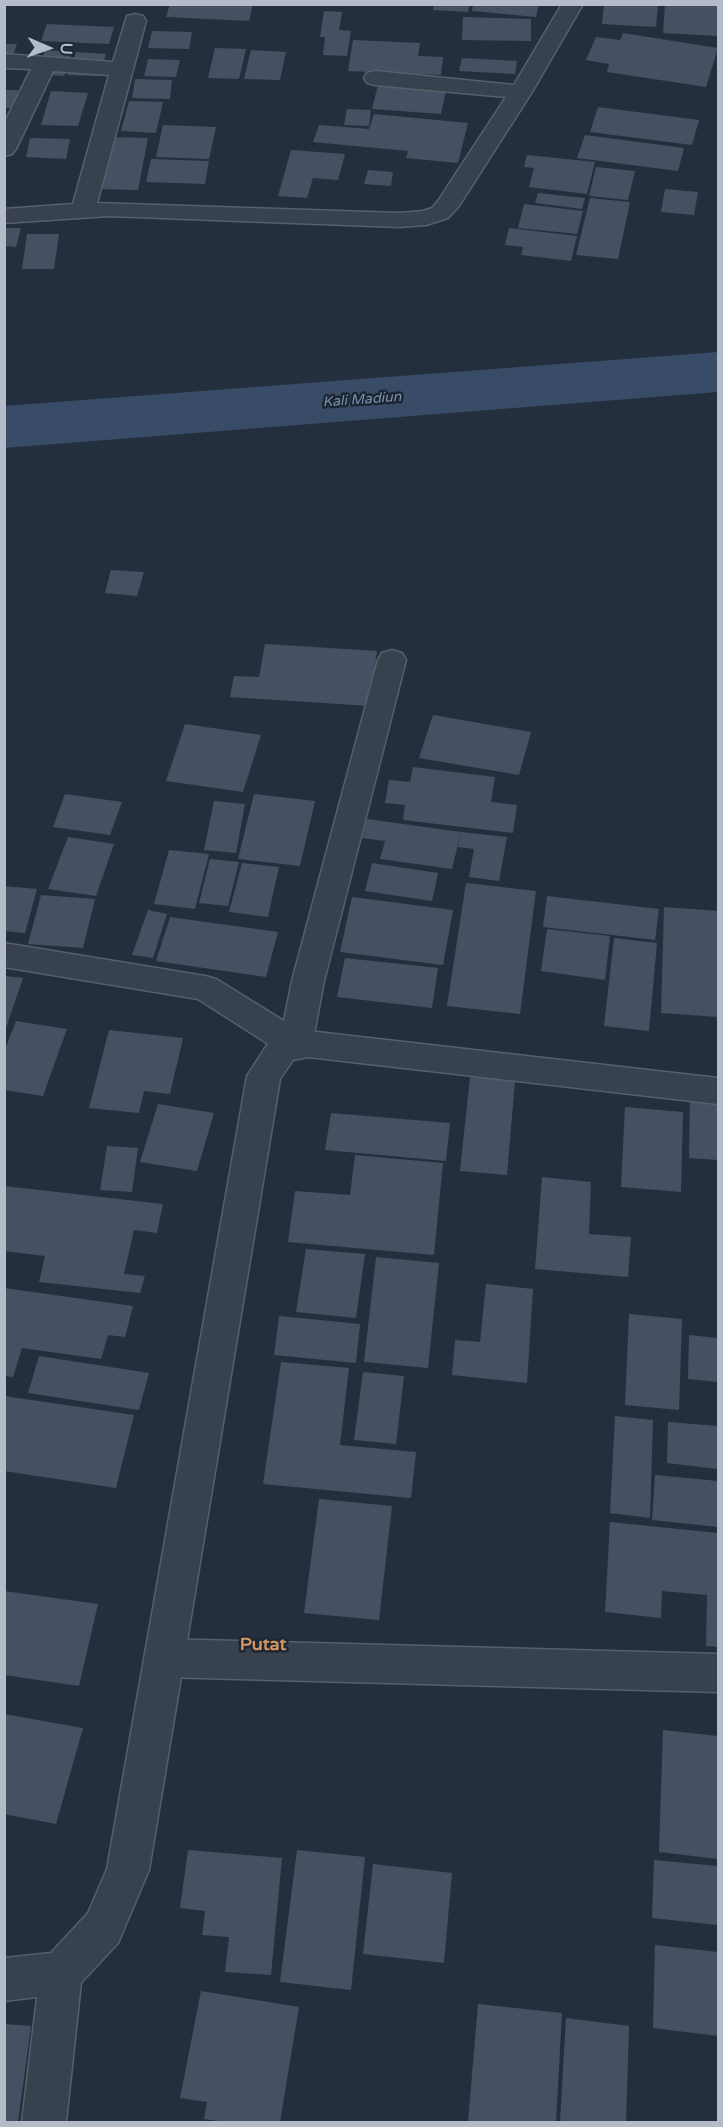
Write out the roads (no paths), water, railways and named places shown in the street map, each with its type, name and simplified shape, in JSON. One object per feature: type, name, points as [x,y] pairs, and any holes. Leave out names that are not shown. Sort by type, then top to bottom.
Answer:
[{"type":"street","points":[[4,216],[109,209],[399,220],[426,218],[440,213],[447,206],[520,92],[573,4]]},
{"type":"street","points":[[83,211],[135,21]]},
{"type":"street","points":[[4,62],[122,69]]},
{"type":"street","points":[[4,149],[45,64]]},
{"type":"street","points":[[375,78],[520,92]]},
{"type":"street","points":[[296,1045],[308,981],[392,660]]},
{"type":"street","points":[[4,955],[205,988],[296,1045],[718,1091]]},
{"type":"street","points":[[44,2122],[61,1973],[103,1928],[128,1870],[264,1076],[281,1052],[296,1045]]},
{"type":"street","points":[[164,1658],[718,1673]]},
{"type":"street","points":[[4,1980],[61,1973]]},
{"type":"waterway","name":"Kali Madiun","points":[[4,427],[718,372]]},
{"type":"district","name":"Putat","points":[[263,1645]]}]
